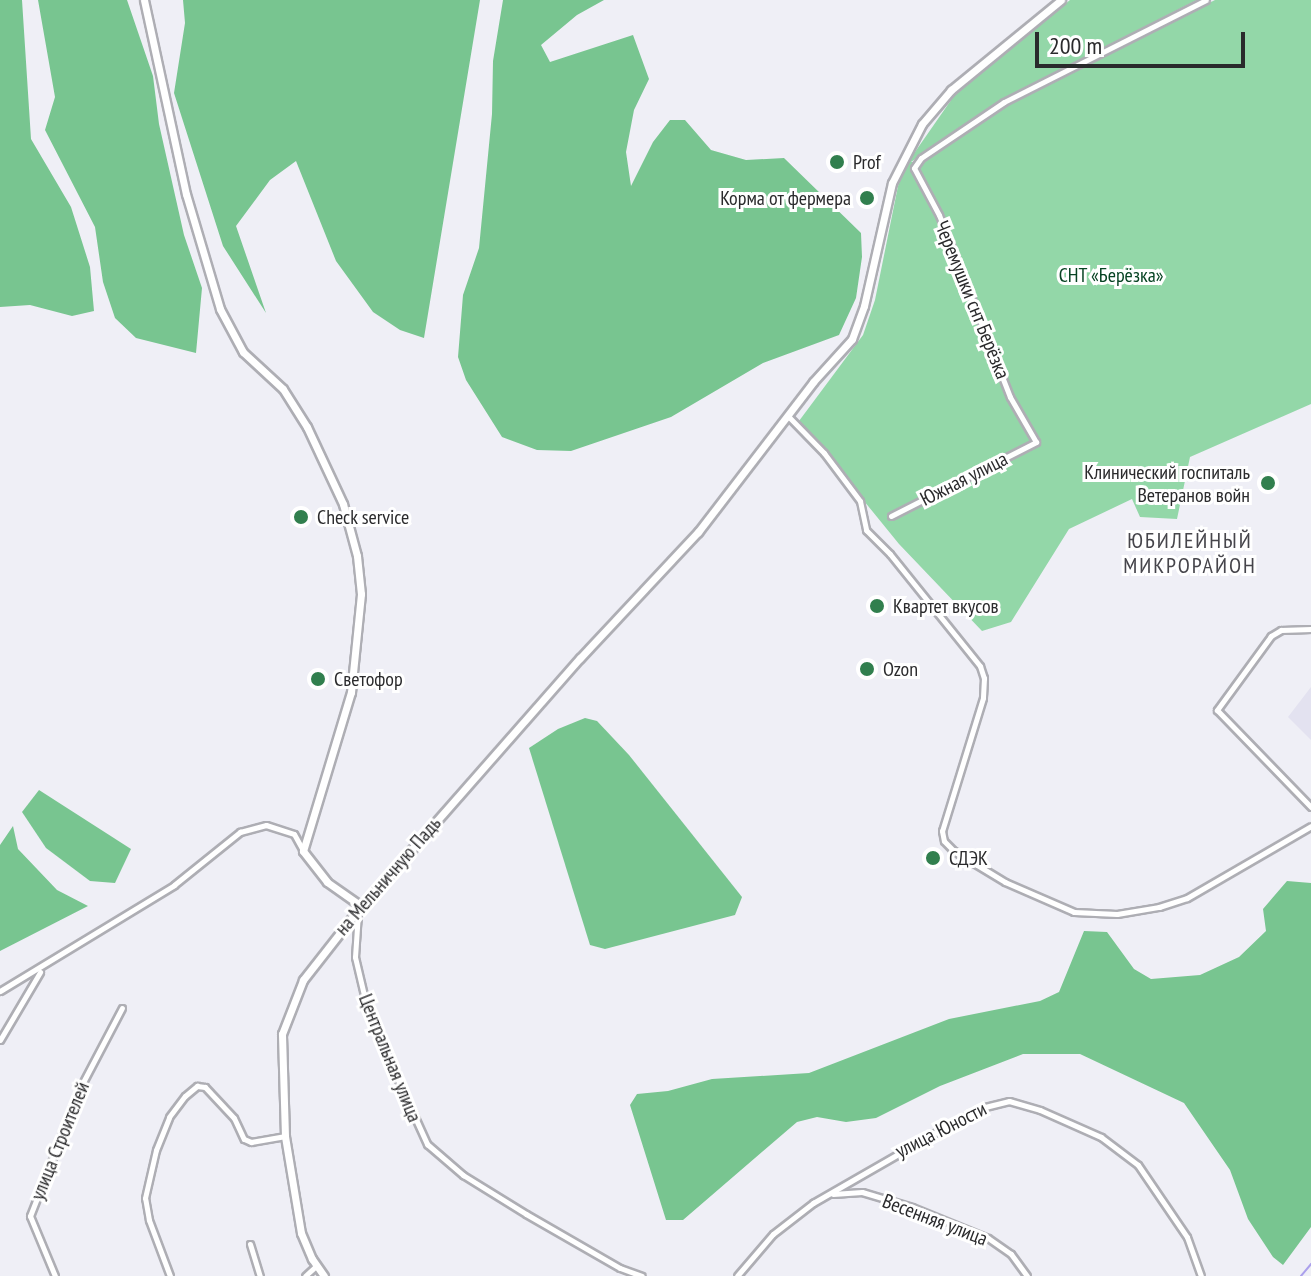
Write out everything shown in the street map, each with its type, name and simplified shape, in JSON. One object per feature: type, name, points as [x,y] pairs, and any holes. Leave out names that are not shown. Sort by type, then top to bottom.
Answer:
[{"type":"street","points":[[144,0],[186,194],[220,309],[243,352],[283,389],[307,427],[343,504],[357,556],[361,594],[351,692],[303,851]]},
{"type":"street","name":"на Мельничную Падь","points":[[324,1276],[301,1233],[285,1136],[281,1057],[286,1018],[309,970],[580,658],[684,547],[852,339],[864,306],[892,183],[922,124],[951,90],[1061,0]]},
{"type":"street","name":"Черемушки снт Берёзка","points":[[1036,442],[1010,397],[939,215],[914,168],[921,158],[1022,92],[1206,0]]},
{"type":"street","points":[[788,416],[824,453],[860,501],[866,530],[890,554],[980,666],[984,678],[983,698],[942,831],[944,841],[954,851],[1005,882],[1074,912],[1117,914],[1159,907],[1187,898],[1311,826]]},
{"type":"street","name":"Южная улица","points":[[891,516],[1036,442]]},
{"type":"street","points":[[1311,629],[1281,630],[1271,636],[1217,710],[1311,807]]},
{"type":"street","points":[[0,991],[41,969],[174,885],[240,832],[266,825],[294,834],[327,882],[360,908]]},
{"type":"street","name":"Центральная улица","points":[[360,908],[355,957],[369,1016],[427,1144],[463,1175],[526,1214],[620,1268],[642,1276]]},
{"type":"street","points":[[0,1040],[41,969]]},
{"type":"street","name":"улица Строителей","points":[[55,1276],[30,1216],[81,1086],[122,1008]]},
{"type":"street","points":[[170,1276],[149,1220],[145,1198],[156,1150],[169,1117],[185,1096],[197,1086],[205,1087],[234,1118],[244,1139],[251,1142],[285,1136]]},
{"type":"street","name":"улица Юности","points":[[737,1276],[794,1215],[895,1153],[999,1102],[1020,1103],[1101,1137],[1138,1165],[1187,1237],[1201,1276]]},
{"type":"street","name":"Весенняя улица","points":[[830,1194],[862,1192],[912,1207],[988,1238],[1011,1254],[1027,1276]]},
{"type":"street","points":[[250,1244],[260,1276]]},
{"type":"street","points":[[305,1276],[316,1266]]},
{"type":"shaded area","points":[[1311,687],[1311,740],[1288,717]]},
{"type":"green space","points":[[0,0],[22,0],[31,139],[71,207],[90,267],[94,311],[72,316],[30,305],[0,307]]},
{"type":"green space","points":[[38,0],[127,0],[153,76],[159,124],[184,235],[202,288],[196,353],[136,338],[115,318],[103,282],[95,227],[45,130],[55,97]]},
{"type":"green space","points":[[183,0],[480,0],[424,338],[400,330],[373,312],[336,261],[296,161],[270,180],[236,226],[266,313],[223,246],[174,93],[185,23]]},
{"type":"green space","points":[[503,0],[604,0],[577,15],[541,45],[550,62],[633,35],[649,79],[634,110],[626,152],[631,186],[653,142],[670,120],[685,120],[711,150],[746,160],[784,158],[861,233],[862,257],[856,298],[839,335],[763,363],[671,417],[571,451],[537,450],[502,437],[466,380],[458,357],[463,295],[479,248],[492,114],[493,61]]},
{"type":"green space","name":"СНТ «Берёзка»","points":[[1070,0],[1197,0],[1004,98],[911,162],[924,161],[1005,106],[1215,0],[1311,0],[1311,404],[1190,457],[1177,519],[1140,517],[1132,499],[1069,529],[1011,622],[982,631],[899,544],[799,421],[863,335],[875,300],[898,186],[908,162],[956,93]]},
{"type":"green space","points":[[585,718],[597,721],[629,755],[742,897],[735,915],[605,949],[590,945],[529,748],[558,729]]},
{"type":"green space","points":[[39,790],[131,849],[115,883],[90,881],[46,848],[22,812]]},
{"type":"green space","points":[[13,826],[18,849],[57,890],[88,906],[0,951],[0,845]]},
{"type":"green space","points":[[1287,881],[1311,883],[1311,1227],[1283,1265],[1273,1257],[1248,1219],[1230,1170],[1184,1103],[1080,1054],[1023,1054],[940,1086],[876,1118],[846,1122],[817,1117],[797,1122],[683,1220],[666,1220],[630,1105],[637,1094],[668,1091],[712,1079],[809,1073],[949,1019],[1040,1001],[1059,992],[1084,931],[1107,932],[1134,969],[1151,979],[1200,975],[1239,957],[1266,931],[1263,909]]},
{"type":"waterway","points":[[1301,1276],[1311,1264]]},
{"type":"place","name":"Prof","points":[[837,162]]},
{"type":"place","name":"Корма от фермера","points":[[867,198]]},
{"type":"place","name":"Клинический госпиталь Ветеранов войн","points":[[1268,483]]},
{"type":"place","name":"Check service","points":[[301,517]]},
{"type":"place","name":"Квартет вкусов","points":[[877,606]]},
{"type":"place","name":"Ozon","points":[[867,669]]},
{"type":"place","name":"Светофор","points":[[318,679]]},
{"type":"place","name":"СДЭК","points":[[933,858]]},
{"type":"district","name":"ЮБИЛЕЙНЫЙ МИКРОРАЙОН","points":[[1190,552]]}]
